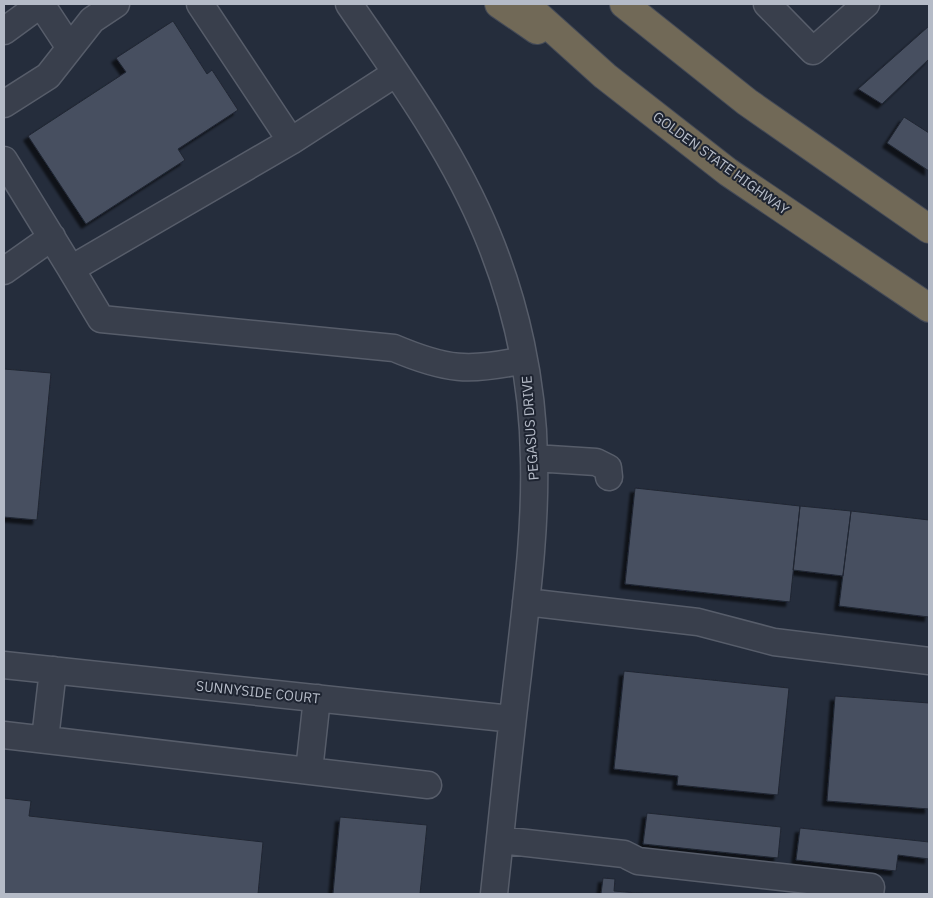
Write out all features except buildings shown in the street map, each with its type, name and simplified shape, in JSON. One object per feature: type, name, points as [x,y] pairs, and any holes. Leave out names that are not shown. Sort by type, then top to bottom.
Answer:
[{"type":"highway","points":[[499,4],[605,76]]},
{"type":"highway","name":"GOLDEN STATE HIGHWAY","points":[[525,4],[605,76],[728,172],[929,308]]},
{"type":"highway","points":[[629,7],[747,102],[929,229]]},
{"type":"street","points":[[4,30],[41,4],[70,48]]},
{"type":"street","points":[[4,104],[48,76],[92,20],[116,4]]},
{"type":"street","points":[[200,4],[291,140]]},
{"type":"street","name":"PEGASUS DRIVE","points":[[349,4],[440,142],[468,191],[502,275],[524,360],[532,414],[534,498],[526,602],[494,894]]},
{"type":"street","points":[[767,4],[813,51],[866,4]]},
{"type":"street","points":[[71,269],[291,140],[396,73]]},
{"type":"street","points":[[4,160],[101,319],[394,348],[428,362],[460,368],[499,365],[524,360]]},
{"type":"street","points":[[4,271],[52,238]]},
{"type":"street","points":[[534,458],[596,462],[608,468],[609,477]]},
{"type":"street","points":[[526,602],[698,622],[774,642],[929,661]]},
{"type":"street","name":"SUNNYSIDE COURT","points":[[4,665],[512,719]]},
{"type":"street","points":[[45,740],[53,670]]},
{"type":"street","points":[[309,771],[318,698]]},
{"type":"street","points":[[4,735],[428,784]]},
{"type":"street","points":[[500,840],[624,854],[638,861],[871,887],[870,894]]}]
